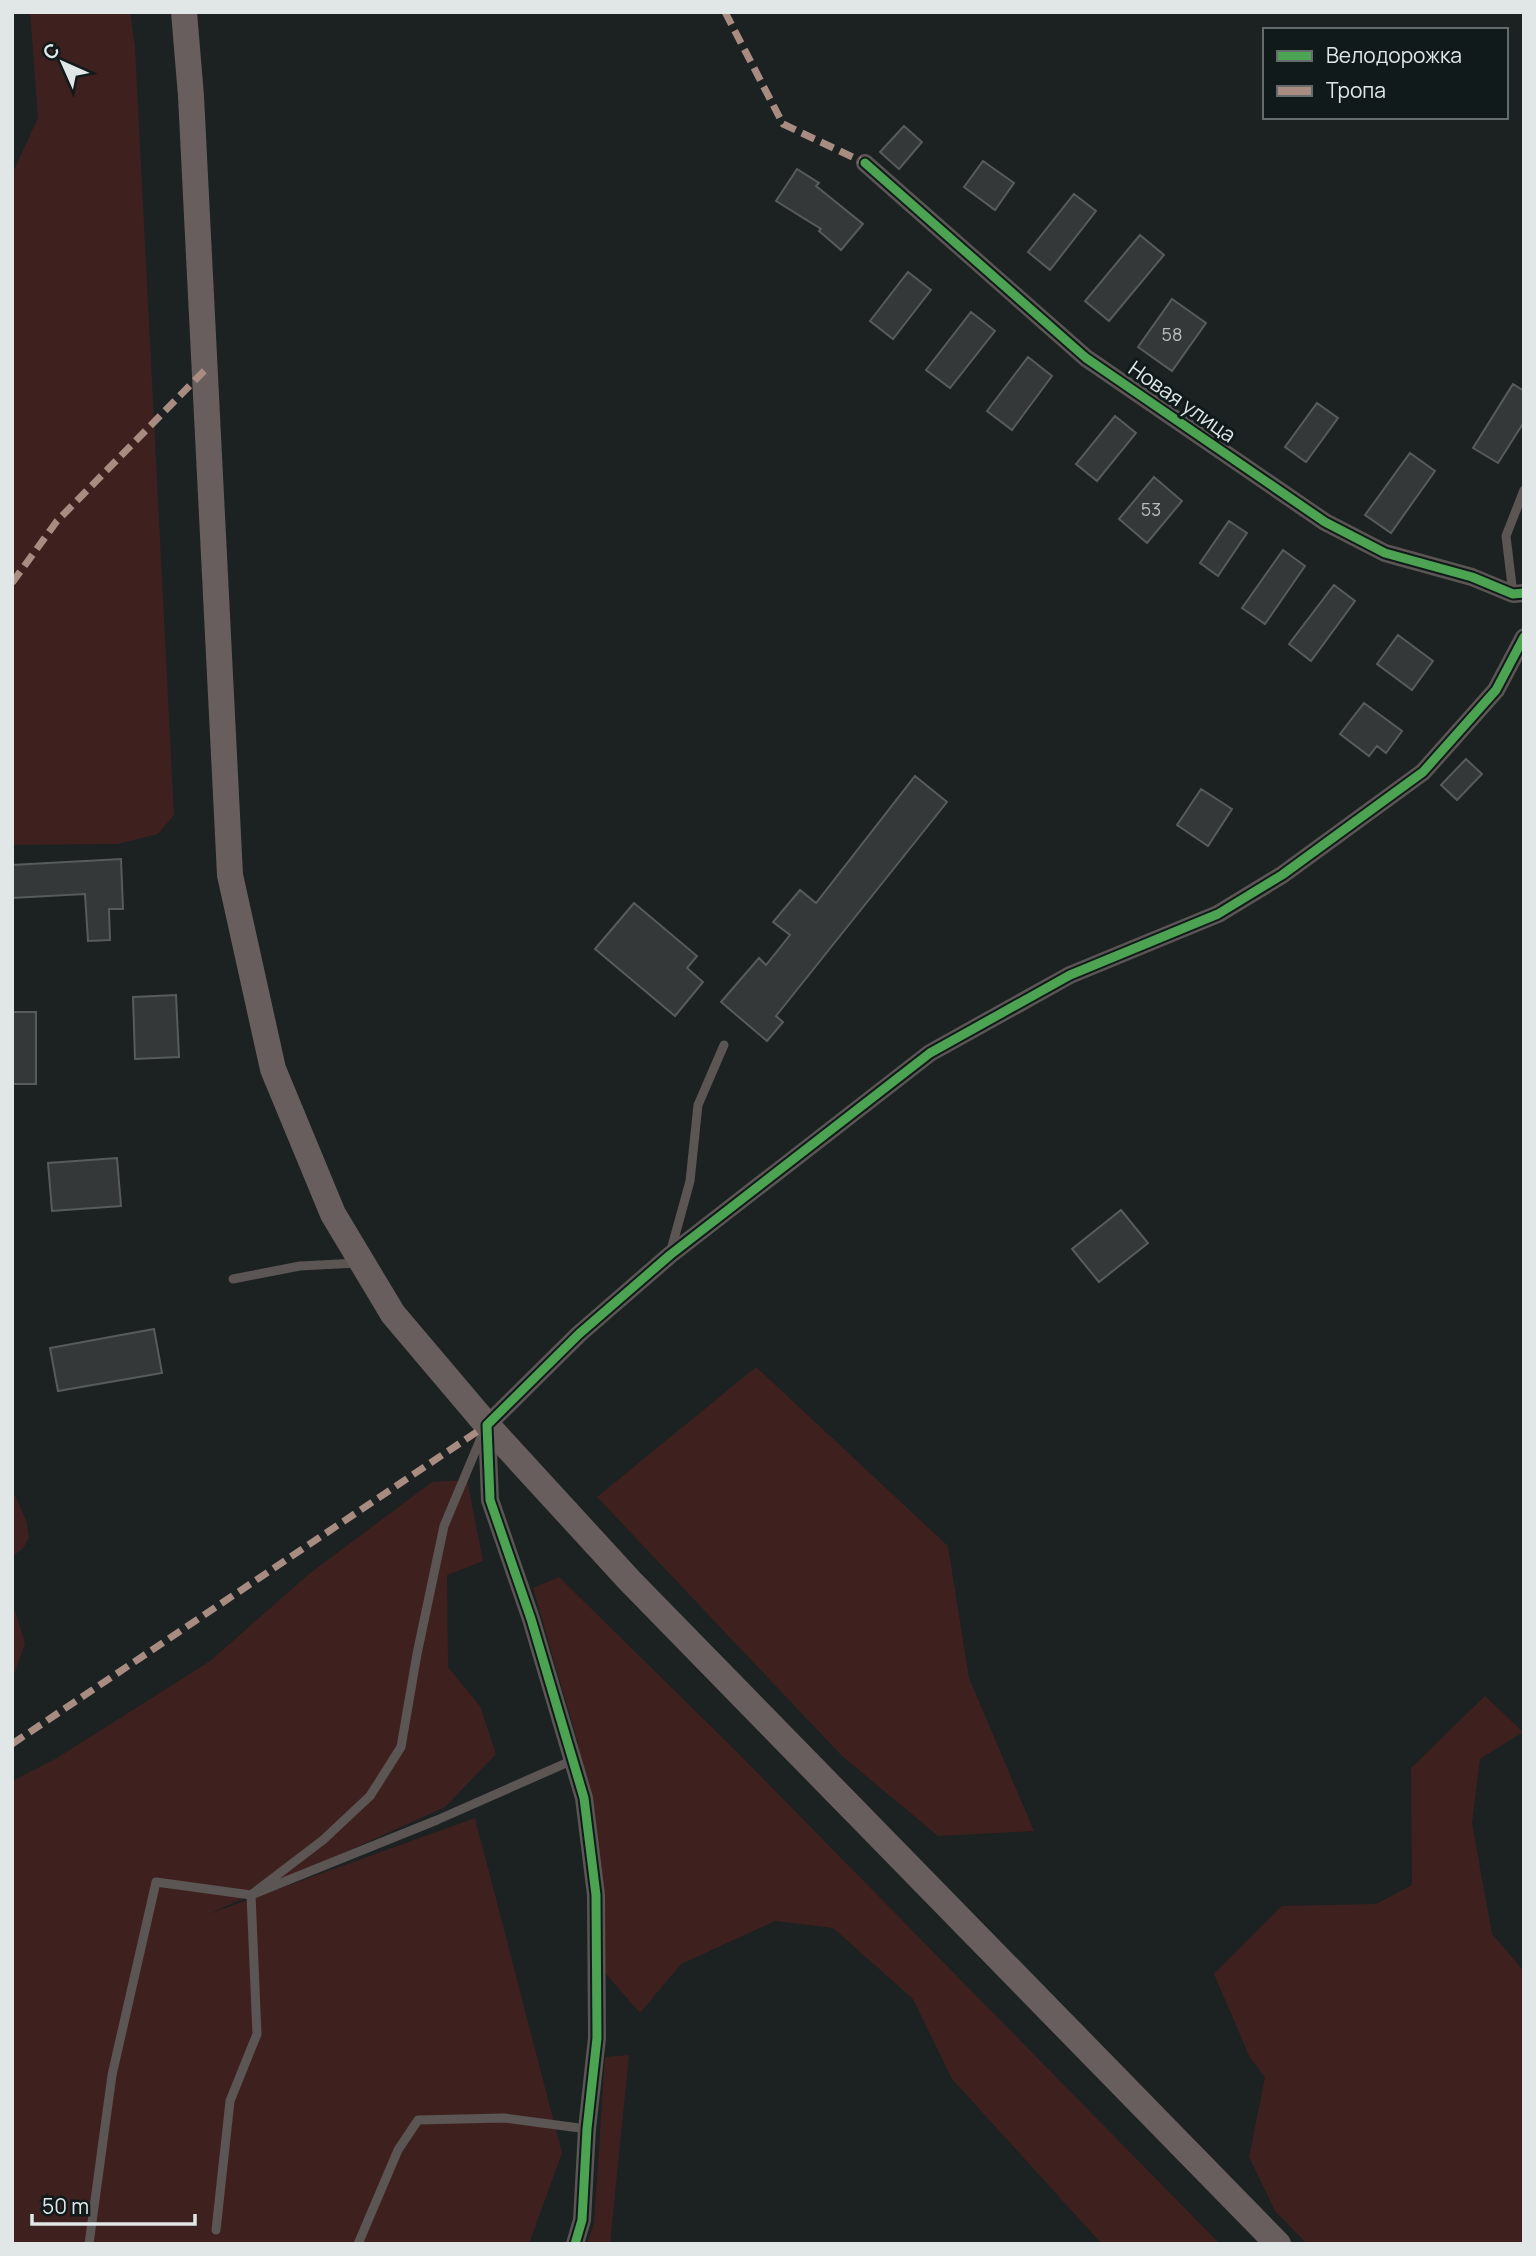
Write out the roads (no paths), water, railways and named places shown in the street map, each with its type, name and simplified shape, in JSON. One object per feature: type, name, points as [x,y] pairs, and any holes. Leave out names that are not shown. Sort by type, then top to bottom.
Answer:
[{"type":"main road","points":[[184,12],[191,96],[230,875],[273,1069],[333,1214],[393,1314],[486,1425],[630,1581],[1278,2244]]},
{"type":"street","name":"Новая улица","points":[[865,163],[1086,358],[1325,522],[1385,553],[1472,577],[1518,594]]},
{"type":"street","points":[[575,2244],[582,2220],[587,2129],[597,2038],[596,1895],[584,1798],[531,1619],[490,1500],[486,1425],[579,1334],[670,1255],[930,1053],[1070,975],[1218,914],[1282,876],[1423,772],[1496,691],[1524,637]]},
{"type":"lane","points":[[1518,594],[1506,536],[1524,490]]},
{"type":"lane","points":[[670,1255],[690,1181],[698,1105],[724,1045]]},
{"type":"lane","points":[[233,1279],[300,1266],[362,1262]]},
{"type":"lane","points":[[251,1895],[323,1840],[370,1796],[401,1746],[444,1526],[486,1425]]},
{"type":"lane","points":[[89,2244],[112,2075],[156,1882],[251,1895],[437,1820],[573,1760]]},
{"type":"lane","points":[[216,2230],[230,2101],[257,2034],[251,1895]]},
{"type":"lane","points":[[358,2244],[398,2150],[418,2120],[504,2118],[587,2129]]}]
